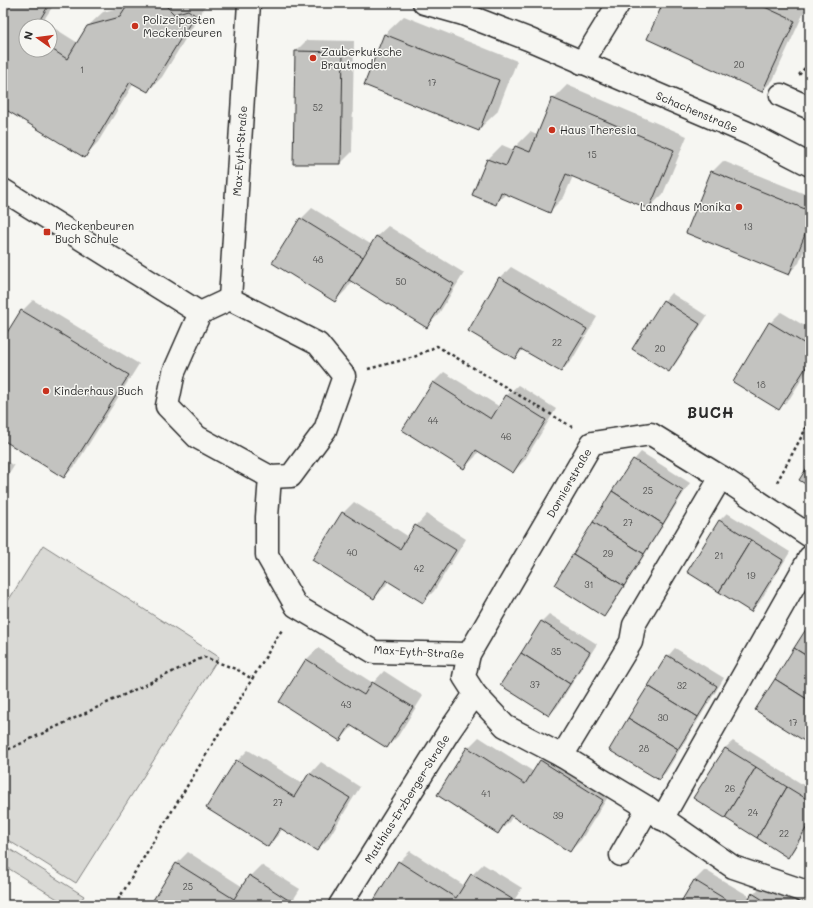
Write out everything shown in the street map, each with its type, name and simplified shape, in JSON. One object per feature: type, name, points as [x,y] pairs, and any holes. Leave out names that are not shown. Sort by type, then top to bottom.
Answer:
[{"type":"street","name":"Max-Eyth-Straße","points":[[230,299],[249,3]]},
{"type":"street","name":"Schachenstraße","points":[[424,3],[463,14],[528,39],[750,134],[810,165]]},
{"type":"street","points":[[582,63],[620,3]]},
{"type":"street","points":[[781,95],[810,108]]},
{"type":"street","points":[[3,190],[200,313]]},
{"type":"street","points":[[230,299],[318,344],[344,376],[325,430],[291,476],[270,477],[197,437],[167,406],[174,372],[200,313],[230,299]]},
{"type":"street","name":"Dornierstraße","points":[[469,654],[592,443],[651,434],[721,477],[810,536]]},
{"type":"street","name":"Max-Eyth-Straße","points":[[270,477],[267,517],[267,556],[296,606],[374,652],[469,654],[464,676],[475,694],[505,726],[562,756],[655,814],[733,867],[810,893]]},
{"type":"street","points":[[562,756],[631,642],[634,625],[721,477]]},
{"type":"street","points":[[620,855],[655,814],[736,688],[810,557]]},
{"type":"street","name":"Matthias-Erzberger-Straße","points":[[340,905],[448,733],[475,694]]},
{"type":"path","points":[[344,376],[414,357],[437,346],[568,424],[592,443]]},
{"type":"path","points":[[764,506],[810,421]]},
{"type":"path","points":[[116,905],[296,606]]},
{"type":"path","points":[[3,752],[204,658],[238,670],[252,679]]},
{"type":"shaded area","points":[[43,545],[219,657],[76,883],[3,837],[3,609]]},
{"type":"shaded area","points":[[3,845],[84,896],[78,905],[67,905],[3,865]]},
{"type":"building","points":[[3,3],[50,3],[41,18],[18,18],[18,58],[58,58],[58,53],[67,59],[87,26],[120,17],[129,3],[145,3],[148,5],[163,3],[174,14],[188,10],[195,15],[148,92],[130,82],[85,158],[3,108]]},
{"type":"building","points":[[663,3],[756,3],[795,21],[762,92],[647,39]]},
{"type":"building","points":[[384,34],[499,80],[479,131],[364,85]]},
{"type":"building","points":[[295,51],[343,52],[341,164],[293,164]]},
{"type":"building","points":[[552,98],[674,150],[649,209],[566,174],[550,213],[501,192],[496,205],[472,195],[487,159],[506,166],[515,146],[530,152]]},
{"type":"building","points":[[711,171],[810,211],[810,222],[789,275],[686,233]]},
{"type":"building","points":[[300,218],[363,257],[335,302],[272,263]]},
{"type":"building","points":[[376,236],[454,284],[427,328],[349,280]]},
{"type":"building","points":[[499,277],[587,329],[561,372],[521,349],[515,359],[468,331]]},
{"type":"building","points":[[663,300],[700,324],[669,372],[632,349]]},
{"type":"building","points":[[21,310],[129,375],[64,478],[3,440],[3,339]]},
{"type":"building","points":[[769,322],[810,347],[810,361],[779,410],[733,382]]},
{"type":"building","points":[[433,382],[491,419],[506,395],[546,420],[513,473],[476,450],[464,469],[402,430]]},
{"type":"building","points":[[633,459],[683,491],[663,524],[612,491]]},
{"type":"building","points":[[810,463],[810,487],[799,480]]},
{"type":"building","points":[[612,491],[663,524],[644,554],[593,522]]},
{"type":"building","points":[[342,512],[400,549],[415,525],[456,550],[423,603],[386,580],[374,599],[312,560]]},
{"type":"building","points":[[719,520],[751,540],[719,592],[687,572]]},
{"type":"building","points":[[593,522],[644,554],[624,586],[573,554]]},
{"type":"building","points":[[751,540],[783,560],[751,612],[719,592]]},
{"type":"building","points":[[573,554],[624,586],[604,617],[554,585]]},
{"type":"building","points":[[541,621],[590,652],[570,684],[521,653]]},
{"type":"building","points":[[810,623],[810,658],[794,648]]},
{"type":"building","points":[[794,648],[810,658],[810,701],[775,679]]},
{"type":"building","points":[[521,653],[570,684],[549,716],[500,685]]},
{"type":"building","points":[[667,655],[717,686],[698,717],[648,686]]},
{"type":"building","points":[[306,659],[364,695],[372,682],[413,707],[387,748],[350,725],[340,741],[279,702]]},
{"type":"building","points":[[775,679],[810,701],[810,735],[806,742],[755,710]]},
{"type":"building","points":[[648,686],[698,717],[678,749],[628,718]]},
{"type":"building","points":[[628,718],[678,749],[659,780],[609,750]]},
{"type":"building","points":[[467,747],[525,784],[540,760],[603,800],[570,852],[510,815],[498,834],[437,795]]},
{"type":"building","points":[[725,748],[756,767],[725,818],[693,798]]},
{"type":"building","points":[[236,760],[294,797],[309,773],[350,798],[317,851],[280,828],[268,847],[206,808]]},
{"type":"building","points":[[756,767],[787,787],[757,838],[725,818]]},
{"type":"building","points":[[787,787],[810,801],[810,822],[788,858],[757,838]]},
{"type":"building","points":[[398,861],[456,898],[471,874],[512,899],[508,905],[371,905]]},
{"type":"building","points":[[176,863],[234,899],[249,875],[290,901],[287,905],[150,905]]},
{"type":"building","points":[[694,880],[735,905],[679,905]]},
{"type":"building","points":[[752,893],[771,905],[745,905]]},
{"type":"place","name":"Polizeiposten Meckenbeuren","points":[[135,26]]},
{"type":"place","name":"Zauberkutsche Brautmoden","points":[[313,58]]},
{"type":"place","name":"Haus Theresia","points":[[552,130]]},
{"type":"place","name":"Landhaus Monika","points":[[739,207]]},
{"type":"place","name":"Meckenbeuren Buch Schule","points":[[47,232]]},
{"type":"place","name":"Kinderhaus Buch","points":[[46,391]]},
{"type":"district","name":"BUCH","points":[[711,413]]}]
